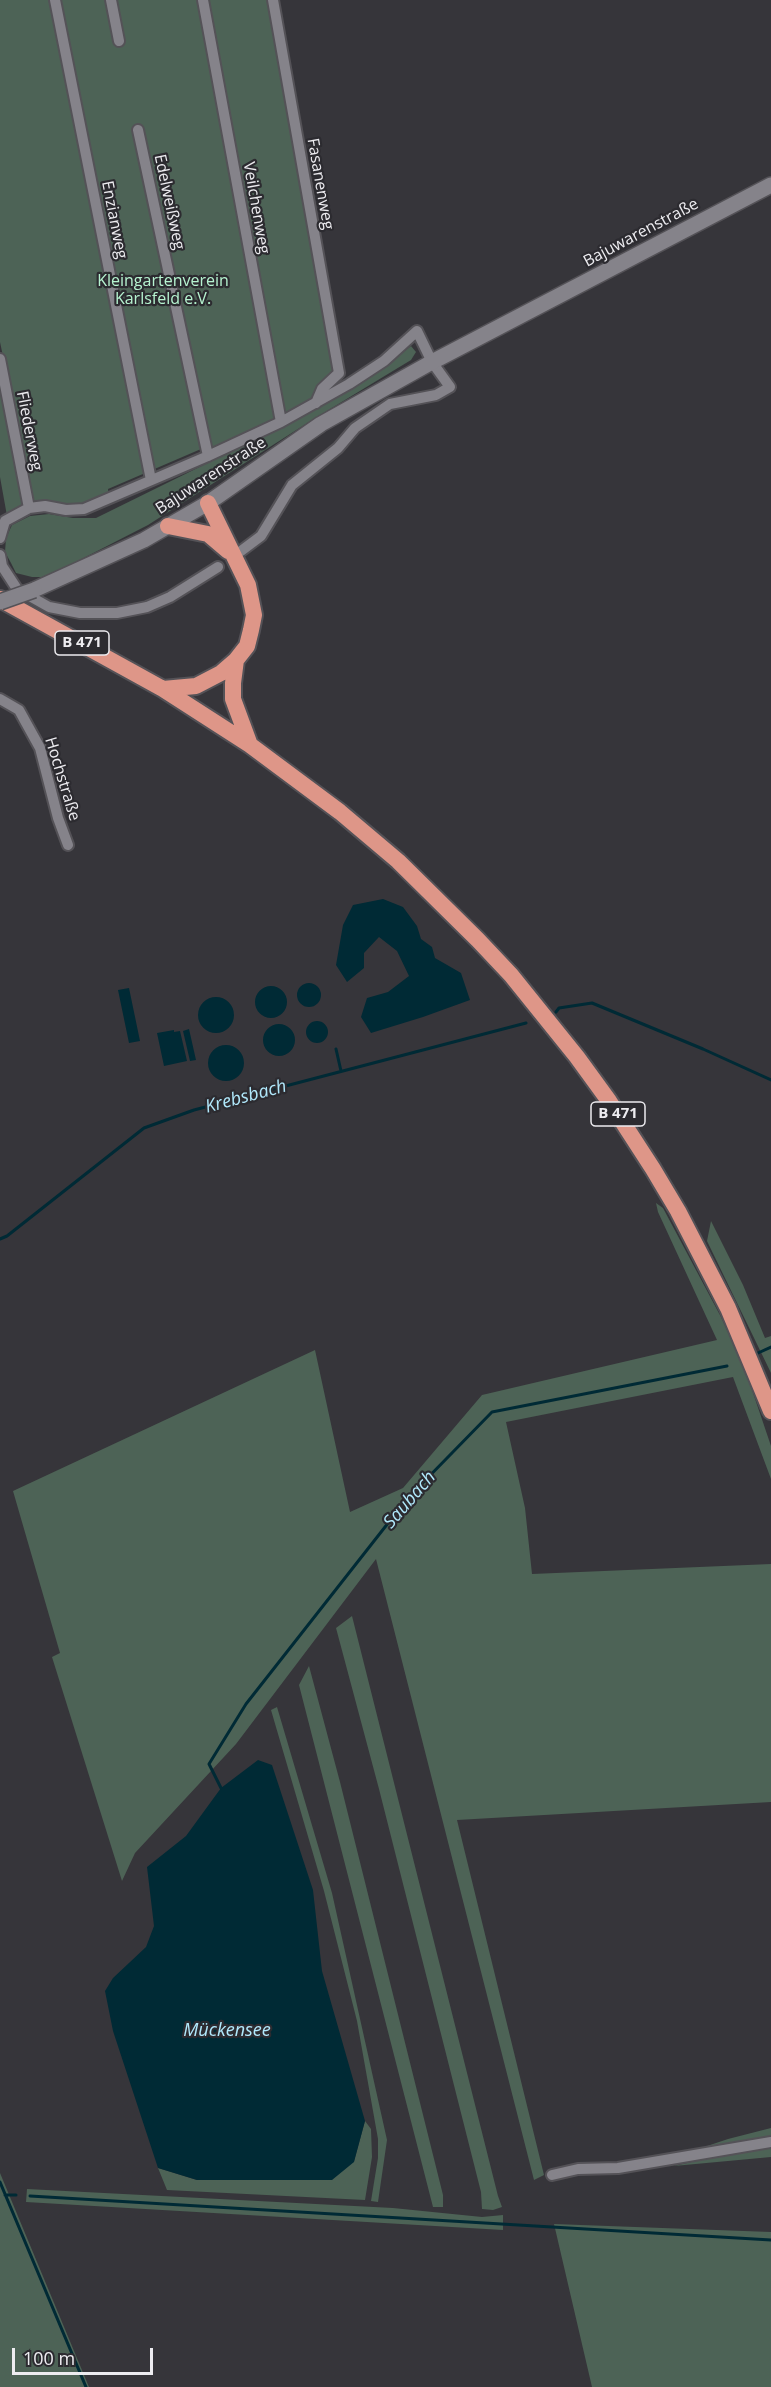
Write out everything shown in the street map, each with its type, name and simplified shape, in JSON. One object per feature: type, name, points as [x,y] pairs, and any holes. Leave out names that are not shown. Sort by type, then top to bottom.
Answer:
[{"type":"highway","points":[[163,689],[196,686],[221,673],[247,646],[254,615],[248,585],[236,552],[208,503]]},
{"type":"highway","points":[[168,526],[208,534],[236,552]]},
{"type":"highway","name":"B 471","points":[[0,600],[163,689],[250,745],[340,812],[398,861],[478,939],[547,1018],[609,1101],[678,1211],[728,1308],[771,1411]]},
{"type":"highway","points":[[236,660],[233,699],[250,745]]},
{"type":"main road","name":"Bajuwarenstraße","points":[[0,600],[34,590],[144,540],[208,503],[321,424],[432,362],[771,185]]},
{"type":"street","name":"Enzianweg","points":[[54,0],[151,480]]},
{"type":"street","points":[[111,0],[119,41]]},
{"type":"street","name":"Veilchenweg","points":[[203,0],[281,422]]},
{"type":"street","name":"Fasanenweg","points":[[273,0],[339,373],[322,389],[316,403]]},
{"type":"street","name":"Edelweißweg","points":[[138,130],[208,456]]},
{"type":"street","name":"Bajuwarenstraße","points":[[29,508],[45,506],[66,510],[84,509],[208,456],[316,403],[384,361],[417,330],[432,362]]},
{"type":"street","name":"Fliederweg","points":[[0,359],[29,508]]},
{"type":"street","points":[[236,552],[261,536],[292,484],[338,448],[355,429],[390,404],[436,395],[450,387],[432,362]]},
{"type":"street","points":[[0,538],[5,521],[29,508]]},
{"type":"street","points":[[0,555],[2,566],[17,589],[49,607],[80,613],[117,613],[147,607],[170,597],[218,567]]},
{"type":"street","name":"Hochstraße","points":[[0,699],[19,710],[40,748],[68,845]]},
{"type":"street","points":[[552,2175],[578,2169],[618,2168],[771,2142]]},
{"type":"green space","name":"Kleingartenverein Karlsfeld e.V.","points":[[0,0],[277,0],[344,375],[312,403],[204,455],[201,449],[108,489],[109,497],[83,506],[34,505],[0,342]]},
{"type":"green space","points":[[411,346],[416,352],[411,360],[148,525],[42,577],[16,573],[5,552],[6,538],[12,525],[30,516],[49,514],[73,518],[96,518],[311,412],[385,366]]},
{"type":"green space","points":[[0,379],[25,508],[7,516],[0,477]]},
{"type":"green space","points":[[656,1203],[663,1208],[721,1317],[746,1372],[771,1446],[771,1479],[733,1377],[506,1422],[525,1508],[532,1574],[771,1564],[771,1802],[457,1820],[544,2175],[534,2180],[376,1559],[236,1744],[135,1853],[122,1881],[52,1657],[60,1653],[13,1491],[315,1350],[350,1512],[403,1488],[482,1395],[717,1340],[658,1212]]},
{"type":"green space","points":[[711,1221],[743,1285],[765,1338],[771,1336],[771,1373],[707,1241]]},
{"type":"green space","points":[[352,1616],[502,2207],[493,2210],[482,2209],[481,2192],[336,1628]]},
{"type":"green space","points":[[309,1666],[443,2195],[443,2207],[433,2207],[299,1685]]},
{"type":"green space","points":[[277,1707],[332,1893],[387,2140],[378,2202],[371,2201],[378,2158],[378,2139],[357,2021],[324,1891],[271,1710]]},
{"type":"green space","points":[[365,2121],[371,2129],[372,2157],[365,2200],[167,2190],[158,2168],[197,2180],[354,2161]]},
{"type":"green space","points":[[771,2128],[771,2136],[704,2147],[728,2139]]},
{"type":"green space","points":[[771,2148],[771,2157],[674,2166],[704,2159]]},
{"type":"green space","points":[[0,2173],[89,2387],[0,2387]]},
{"type":"green space","points":[[27,2189],[393,2208],[482,2217],[503,2215],[503,2230],[26,2202]]},
{"type":"green space","points":[[554,2224],[771,2232],[771,2387],[592,2387]]},
{"type":"water","points":[[383,899],[403,907],[417,926],[421,939],[432,947],[435,958],[461,973],[470,1000],[371,1033],[361,1017],[367,998],[388,992],[409,976],[397,951],[379,937],[364,953],[364,968],[347,982],[336,965],[343,925],[353,905]]},
{"type":"water","points":[[309,983],[314,984],[320,990],[320,1000],[314,1006],[309,1007],[304,1006],[298,1000],[297,995],[298,990],[304,984]]},
{"type":"water","points":[[271,986],[282,991],[287,1002],[282,1013],[271,1018],[260,1013],[255,1002],[260,991]]},
{"type":"water","points":[[129,988],[140,1041],[129,1043],[118,990]]},
{"type":"water","points":[[216,997],[229,1002],[234,1015],[229,1028],[216,1033],[203,1028],[198,1015],[203,1002]]},
{"type":"water","points":[[313,1021],[321,1021],[328,1028],[328,1036],[321,1043],[313,1043],[306,1036],[306,1028]]},
{"type":"water","points":[[279,1024],[290,1029],[295,1040],[290,1051],[279,1056],[268,1051],[263,1040],[268,1029]]},
{"type":"water","points":[[189,1029],[196,1060],[190,1061],[183,1031]]},
{"type":"water","points":[[174,1030],[174,1032],[180,1031],[187,1061],[164,1066],[157,1033]]},
{"type":"water","points":[[226,1045],[239,1050],[244,1063],[239,1076],[226,1081],[213,1076],[208,1063],[213,1050]]},
{"type":"water","name":"Mückensee","points":[[258,1760],[272,1765],[313,1890],[322,1971],[365,2121],[354,2162],[332,2180],[197,2180],[158,2168],[113,2031],[105,1991],[113,1978],[146,1947],[154,1926],[147,1867],[186,1836],[221,1788]]},
{"type":"waterway","name":"Krebsbach","points":[[556,1012],[559,1008],[592,1003],[771,1080]]},
{"type":"waterway","name":"Krebsbach","points":[[0,1239],[7,1236],[144,1128],[194,1110],[526,1023]]},
{"type":"waterway","points":[[336,1049],[341,1071]]},
{"type":"waterway","name":"Saubach","points":[[758,1353],[771,1347]]},
{"type":"waterway","name":"Saubach","points":[[221,1788],[209,1764],[246,1704],[407,1499],[492,1412],[727,1366]]},
{"type":"waterway","points":[[0,2182],[86,2387]]},
{"type":"waterway","points":[[5,2195],[16,2195]]},
{"type":"waterway","points":[[30,2196],[771,2240]]}]
